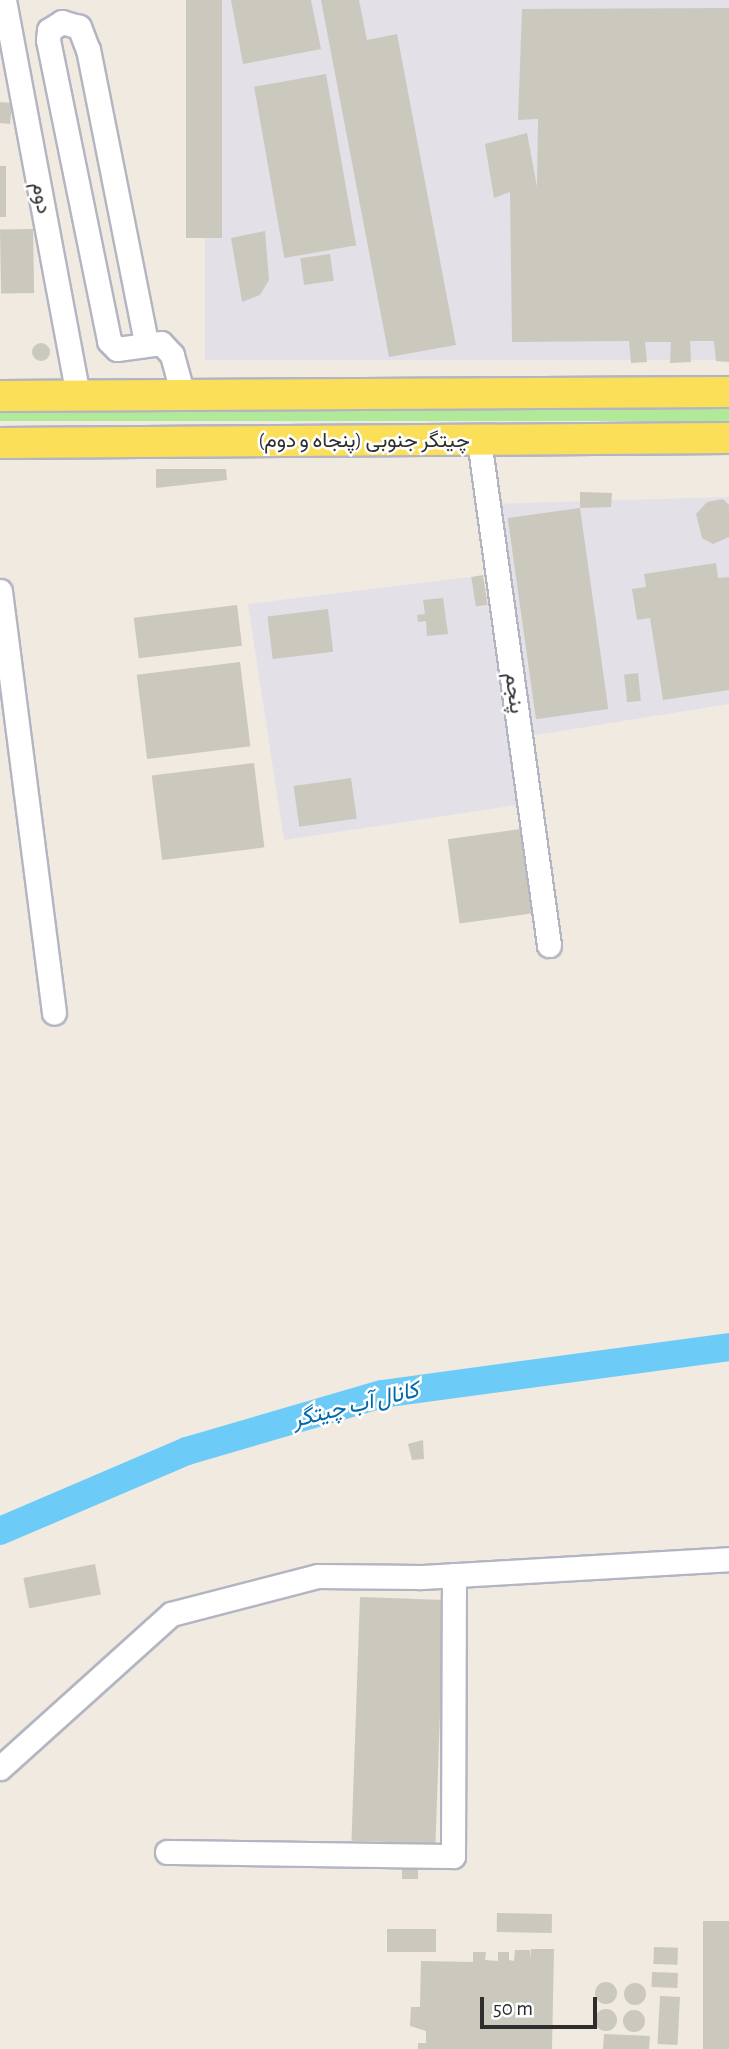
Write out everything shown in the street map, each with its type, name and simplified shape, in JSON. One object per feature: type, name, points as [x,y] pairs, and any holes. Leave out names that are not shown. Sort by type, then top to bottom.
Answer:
[{"type":"main road","points":[[0,396],[729,392]]},
{"type":"main road","name":"چیتگر جنوبی (پنجاه و دوم)","points":[[0,443],[729,439]]},
{"type":"lane","name":"دوم","points":[[4,0],[78,396]]},
{"type":"lane","points":[[146,342],[88,50],[79,27],[62,22],[49,30],[48,40],[109,341],[117,349],[146,342],[161,343],[172,355],[183,395]]},
{"type":"lane","name":"پنجم","points":[[478,440],[549,945]]},
{"type":"lane","points":[[0,591],[54,1013]]},
{"type":"lane","points":[[0,1768],[171,1614],[318,1576],[454,1575],[729,1559]]},
{"type":"lane","points":[[167,1852],[453,1856],[454,1575]]},
{"type":"shaded area","points":[[205,0],[729,0],[729,360],[205,360]]},
{"type":"shaded area","points":[[729,497],[729,704],[529,736],[495,504]]},
{"type":"shaded area","points":[[471,577],[476,606],[488,605],[517,805],[284,840],[248,604]]},
{"type":"green space","points":[[0,404],[729,404],[729,421],[0,421]]},
{"type":"building","points":[[186,0],[222,0],[222,238],[186,238]]},
{"type":"building","points":[[231,0],[311,0],[321,49],[243,64]]},
{"type":"building","points":[[321,0],[359,0],[367,40],[397,34],[456,345],[389,357]]},
{"type":"building","points":[[729,8],[729,362],[716,361],[714,341],[690,341],[691,362],[670,363],[671,342],[645,342],[647,362],[631,363],[629,341],[512,342],[510,192],[494,198],[485,144],[527,133],[537,187],[538,119],[518,120],[522,9]]},
{"type":"building","points":[[326,74],[356,245],[284,258],[254,87]]},
{"type":"building","points":[[0,102],[12,103],[10,124],[0,123]]},
{"type":"building","points":[[0,166],[6,166],[6,217],[0,217]]},
{"type":"building","points":[[33,229],[34,293],[1,294],[0,230]]},
{"type":"building","points":[[265,231],[269,280],[260,295],[242,302],[231,238]]},
{"type":"building","points":[[330,254],[334,281],[304,285],[300,258]]},
{"type":"building","points":[[41,343],[49,348],[50,352],[45,360],[41,361],[33,356],[32,352],[37,344]]},
{"type":"building","points":[[156,469],[226,469],[227,480],[156,488]]},
{"type":"building","points":[[580,492],[612,493],[611,507],[580,508]]},
{"type":"building","points":[[723,499],[729,505],[729,537],[713,544],[702,538],[696,514],[707,502]]},
{"type":"building","points":[[580,508],[608,709],[536,719],[508,518]]},
{"type":"building","points":[[716,563],[718,578],[729,577],[729,690],[663,700],[650,618],[637,620],[632,589],[646,587],[644,574]]},
{"type":"building","points":[[483,575],[488,605],[476,607],[471,577]]},
{"type":"building","points":[[443,598],[448,634],[427,636],[426,621],[418,622],[417,615],[425,614],[423,600]]},
{"type":"building","points":[[237,605],[242,646],[139,658],[134,618]]},
{"type":"building","points":[[328,609],[333,652],[273,659],[267,616]]},
{"type":"building","points":[[240,662],[250,746],[147,759],[137,675]]},
{"type":"building","points":[[638,673],[641,701],[627,702],[624,674]]},
{"type":"building","points":[[254,763],[264,847],[162,860],[152,776]]},
{"type":"building","points":[[351,778],[357,819],[299,827],[294,786]]},
{"type":"building","points":[[521,829],[533,913],[460,923],[448,839]]},
{"type":"building","points":[[423,1440],[424,1459],[412,1460],[408,1444]]},
{"type":"building","points":[[95,1564],[101,1594],[29,1608],[23,1578]]},
{"type":"building","points":[[360,1597],[444,1600],[435,1844],[351,1841]]},
{"type":"building","points":[[402,1859],[418,1859],[418,1879],[402,1879]]},
{"type":"building","points":[[497,1913],[552,1914],[552,1933],[497,1932]]},
{"type":"building","points":[[703,1921],[729,1921],[729,2049],[703,2049]]},
{"type":"building","points":[[387,1929],[436,1929],[436,1952],[387,1952]]},
{"type":"building","points":[[654,1947],[678,1948],[677,1965],[653,1964]]},
{"type":"building","points":[[531,1949],[554,1949],[552,2049],[418,2049],[418,2043],[426,2043],[426,2031],[410,2026],[411,2007],[420,2007],[421,1961],[473,1962],[473,1952],[486,1952],[485,1960],[498,1961],[498,1952],[509,1952],[509,1960],[514,1961],[515,1950],[530,1950],[531,1959]]},
{"type":"building","points":[[652,1972],[678,1973],[677,1988],[651,1987]]},
{"type":"building","points":[[606,1982],[614,1985],[617,1993],[614,2001],[606,2004],[598,2001],[595,1993],[598,1985]]},
{"type":"building","points":[[635,1983],[643,1986],[646,1994],[643,2002],[635,2005],[627,2002],[624,1994],[627,1986]]},
{"type":"building","points":[[660,1996],[680,1997],[677,2045],[657,2044]]},
{"type":"building","points":[[602,2009],[610,2009],[617,2016],[617,2024],[610,2031],[602,2031],[595,2024],[595,2016]]},
{"type":"building","points":[[634,2010],[642,2013],[645,2021],[642,2029],[634,2032],[626,2029],[623,2021],[626,2013]]},
{"type":"building","points":[[604,2034],[650,2036],[649,2049],[603,2049]]},
{"type":"waterway","name":"کانال آب چیتگر","points":[[0,1531],[187,1451],[382,1394],[729,1347]]}]
